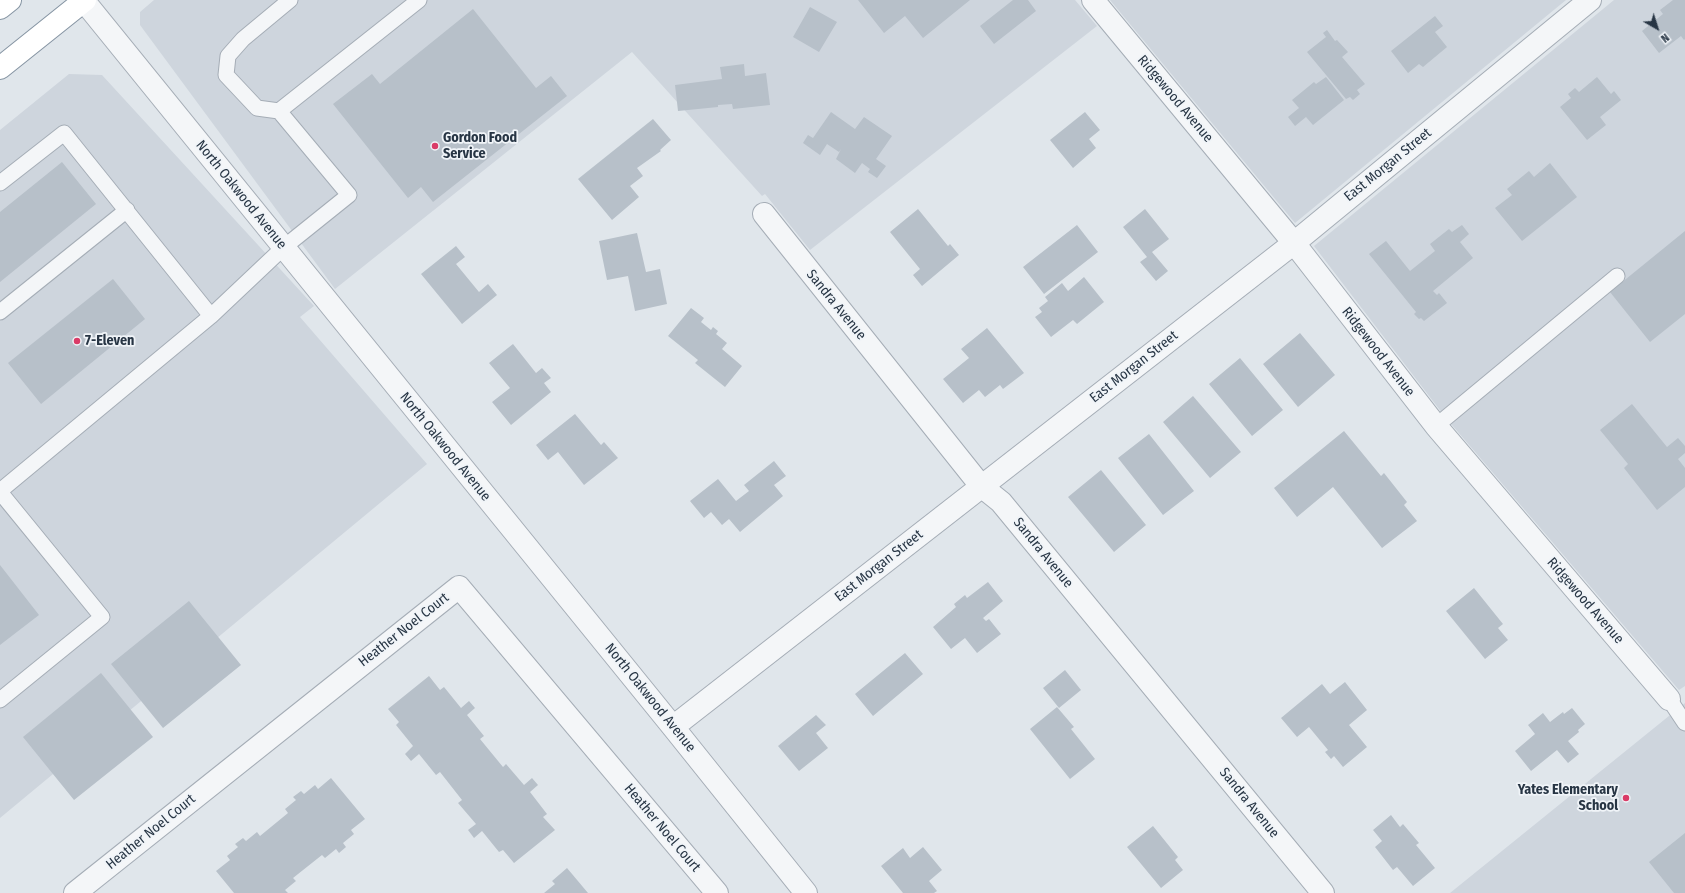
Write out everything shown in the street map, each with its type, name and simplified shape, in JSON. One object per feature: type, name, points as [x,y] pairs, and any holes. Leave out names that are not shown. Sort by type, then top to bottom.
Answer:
[{"type":"highway","points":[[0,8],[10,0]]},
{"type":"highway","points":[[0,68],[84,0]]},
{"type":"street","name":"North Oakwood Avenue","points":[[84,0],[806,893]]},
{"type":"street","name":"Ridgewood Avenue","points":[[1093,0],[1294,243],[1436,426],[1669,699]]},
{"type":"street","name":"East Morgan Street","points":[[673,727],[1294,243],[1590,0]]},
{"type":"street","name":"Sandra Avenue","points":[[764,214],[981,486],[1001,502],[1323,893]]},
{"type":"street","name":"Heather Noel Court","points":[[75,893],[458,587],[717,893]]},
{"type":"lane","points":[[0,700],[102,617],[0,491],[212,316],[283,248],[348,195],[279,111],[257,108],[226,75],[228,56],[243,39],[290,0]]},
{"type":"lane","points":[[279,111],[419,0]]},
{"type":"lane","points":[[0,183],[64,132],[212,316]]},
{"type":"lane","points":[[0,312],[126,210]]},
{"type":"lane","points":[[1436,426],[1617,276]]},
{"type":"lane","points":[[1669,699],[1685,723]]},
{"type":"shaded area","points":[[154,0],[1075,0],[1097,26],[810,250],[765,194],[762,196],[632,52],[335,289],[140,25],[140,12]]},
{"type":"shaded area","points":[[1110,0],[1566,0],[1295,223]]},
{"type":"shaded area","points":[[1614,0],[1685,0],[1685,686],[1679,690],[1446,418],[1314,246]]},
{"type":"shaded area","points":[[69,74],[102,75],[314,306],[300,317],[427,464],[0,818],[0,130]]},
{"type":"shaded area","name":"Yates Elementary School","points":[[1685,703],[1685,893],[1450,893]]},
{"type":"building","points":[[858,0],[970,0],[923,38],[905,16],[884,33]]},
{"type":"building","points":[[1013,0],[1028,0],[1036,11],[994,44],[980,26]]},
{"type":"building","points":[[1673,0],[1685,0],[1685,39],[1684,40],[1681,36],[1659,53],[1642,31],[1663,14],[1660,10]]},
{"type":"building","points":[[810,7],[837,22],[819,52],[793,37]]},
{"type":"building","name":"Gordon Food Service","points":[[473,9],[536,88],[551,76],[567,96],[433,202],[421,187],[408,198],[333,104],[372,74],[380,84]]},
{"type":"building","points":[[1435,16],[1443,26],[1435,32],[1447,47],[1423,67],[1419,64],[1408,73],[1391,51]]},
{"type":"building","points":[[1327,30],[1335,41],[1337,40],[1348,52],[1342,57],[1365,84],[1357,90],[1360,94],[1353,100],[1350,97],[1346,99],[1307,52],[1326,37],[1323,33]]},
{"type":"building","points":[[744,64],[745,76],[766,73],[770,105],[733,109],[732,104],[678,111],[675,85],[722,79],[720,67]]},
{"type":"building","points":[[1326,77],[1344,100],[1313,125],[1306,117],[1295,126],[1288,117],[1299,108],[1292,100],[1314,82],[1316,84]]},
{"type":"building","points":[[1597,77],[1611,94],[1614,91],[1621,100],[1600,117],[1606,125],[1587,140],[1560,107],[1571,98],[1568,94],[1575,88],[1579,92]]},
{"type":"building","points":[[831,112],[855,129],[864,117],[892,136],[876,159],[886,166],[877,178],[868,172],[870,169],[862,163],[855,173],[836,159],[841,149],[839,152],[827,144],[820,155],[803,143],[808,135],[813,138]]},
{"type":"building","points":[[1085,112],[1100,130],[1089,139],[1096,148],[1073,168],[1050,140]]},
{"type":"building","points":[[653,119],[671,140],[660,150],[661,151],[637,168],[643,176],[630,186],[639,197],[612,220],[578,179]]},
{"type":"building","points":[[62,162],[96,204],[0,282],[0,212]]},
{"type":"building","points":[[1550,163],[1577,197],[1522,241],[1495,208],[1512,195],[1507,189],[1529,171],[1534,177]]},
{"type":"building","points":[[918,209],[948,246],[950,244],[959,255],[922,286],[913,275],[920,269],[890,232]]},
{"type":"building","points":[[1145,209],[1169,239],[1152,252],[1168,271],[1156,281],[1140,262],[1147,257],[1123,227]]},
{"type":"building","points":[[1077,225],[1098,252],[1044,294],[1023,267]]},
{"type":"building","points":[[1462,225],[1469,234],[1460,242],[1473,258],[1433,291],[1437,295],[1439,293],[1447,303],[1424,321],[1421,318],[1419,319],[1414,314],[1416,312],[1369,254],[1386,241],[1410,271],[1435,251],[1430,244],[1449,229],[1452,232]]},
{"type":"building","points":[[1685,231],[1685,314],[1650,342],[1610,292]]},
{"type":"building","points":[[637,233],[646,272],[660,269],[667,304],[635,311],[628,276],[607,280],[599,241]]},
{"type":"building","points":[[456,246],[465,257],[456,264],[479,292],[488,284],[497,295],[462,324],[421,274]]},
{"type":"building","points":[[1084,277],[1104,302],[1077,324],[1073,320],[1051,337],[1035,317],[1042,312],[1039,308],[1048,301],[1045,297],[1062,283],[1068,291]]},
{"type":"building","name":"7-Eleven","points":[[113,279],[145,319],[41,404],[8,363]]},
{"type":"building","points":[[691,308],[704,318],[701,322],[711,330],[713,327],[718,331],[716,334],[727,343],[722,349],[742,366],[725,387],[695,363],[698,360],[668,336]]},
{"type":"building","points":[[987,328],[1024,373],[1003,389],[1000,385],[985,397],[979,390],[963,403],[943,379],[969,358],[961,349]]},
{"type":"building","points":[[1300,333],[1335,375],[1298,407],[1263,364]]},
{"type":"building","points":[[513,344],[536,373],[542,368],[551,378],[544,383],[551,392],[511,425],[492,402],[510,388],[489,363]]},
{"type":"building","points":[[1240,358],[1283,410],[1252,436],[1209,384]]},
{"type":"building","points":[[1193,396],[1241,452],[1210,478],[1163,422]]},
{"type":"building","points":[[1632,404],[1667,447],[1678,438],[1685,446],[1685,453],[1678,459],[1685,468],[1685,487],[1657,510],[1624,468],[1628,464],[1600,430]]},
{"type":"building","points":[[575,414],[601,445],[604,442],[618,458],[584,485],[558,452],[548,460],[536,445]]},
{"type":"building","points":[[1344,431],[1381,476],[1384,473],[1407,502],[1404,505],[1417,521],[1382,548],[1333,487],[1297,517],[1274,488]]},
{"type":"building","points":[[1149,434],[1194,491],[1163,515],[1118,458]]},
{"type":"building","points":[[774,461],[786,476],[774,485],[783,496],[740,532],[729,519],[722,525],[711,512],[704,518],[690,501],[718,479],[736,501],[749,491],[744,485]]},
{"type":"building","points":[[1101,470],[1146,525],[1114,552],[1068,497]]},
{"type":"building","points":[[0,565],[39,615],[0,645]]},
{"type":"building","points":[[988,582],[1003,601],[983,618],[986,621],[989,619],[1001,634],[977,653],[965,638],[951,649],[933,627],[956,607],[954,604],[965,595],[967,598]]},
{"type":"building","points":[[1474,588],[1503,624],[1498,628],[1508,640],[1485,659],[1446,611]]},
{"type":"building","points":[[189,601],[241,665],[163,728],[111,664]]},
{"type":"building","points":[[905,653],[923,674],[873,716],[855,694]]},
{"type":"building","points":[[1065,670],[1081,690],[1059,708],[1043,688]]},
{"type":"building","points":[[101,673],[153,737],[74,800],[23,737]]},
{"type":"building","points":[[429,676],[440,690],[444,687],[461,708],[469,701],[475,708],[467,715],[484,736],[480,739],[503,767],[506,764],[524,785],[532,778],[538,785],[530,792],[547,814],[543,817],[555,830],[514,863],[503,850],[499,852],[482,831],[474,838],[468,830],[476,824],[458,803],[462,800],[440,772],[436,775],[419,754],[411,761],[405,754],[413,746],[396,725],[399,722],[388,709]]},
{"type":"building","points":[[1345,682],[1367,710],[1349,725],[1367,747],[1343,767],[1334,756],[1331,759],[1325,752],[1328,750],[1309,727],[1297,737],[1281,718],[1322,684],[1330,694]]},
{"type":"building","points":[[1057,707],[1074,727],[1071,729],[1095,759],[1070,779],[1030,729]]},
{"type":"building","points":[[1572,708],[1585,724],[1578,730],[1579,732],[1568,741],[1579,754],[1568,763],[1557,750],[1531,771],[1515,751],[1535,734],[1528,725],[1543,713],[1550,722],[1563,712],[1564,714]]},
{"type":"building","points":[[816,715],[826,725],[816,733],[828,748],[799,771],[778,746]]},
{"type":"building","points":[[331,778],[365,819],[351,830],[354,834],[343,843],[346,847],[339,853],[336,849],[325,858],[322,855],[293,878],[296,881],[285,890],[288,893],[234,893],[216,871],[230,860],[227,856],[238,847],[235,844],[243,838],[246,841],[257,832],[260,836],[288,813],[285,809],[296,800],[293,797],[301,791],[304,794],[315,785],[318,789]]},
{"type":"building","points":[[1391,815],[1400,827],[1403,824],[1419,843],[1416,845],[1435,868],[1413,886],[1397,867],[1393,870],[1375,847],[1382,841],[1373,830]]},
{"type":"building","points":[[1153,826],[1178,857],[1175,860],[1183,870],[1161,888],[1127,847]]},
{"type":"building","points":[[1685,833],[1685,893],[1674,893],[1649,862]]},
{"type":"building","points":[[923,847],[942,870],[929,881],[937,891],[934,893],[903,893],[881,866],[903,848],[910,858]]},
{"type":"building","points":[[567,868],[588,893],[544,893],[555,884],[552,881]]},
{"type":"place","name":"Gordon Food Service","points":[[435,146]]},
{"type":"place","name":"7-Eleven","points":[[77,341]]},
{"type":"place","name":"Yates Elementary School","points":[[1626,798]]}]
